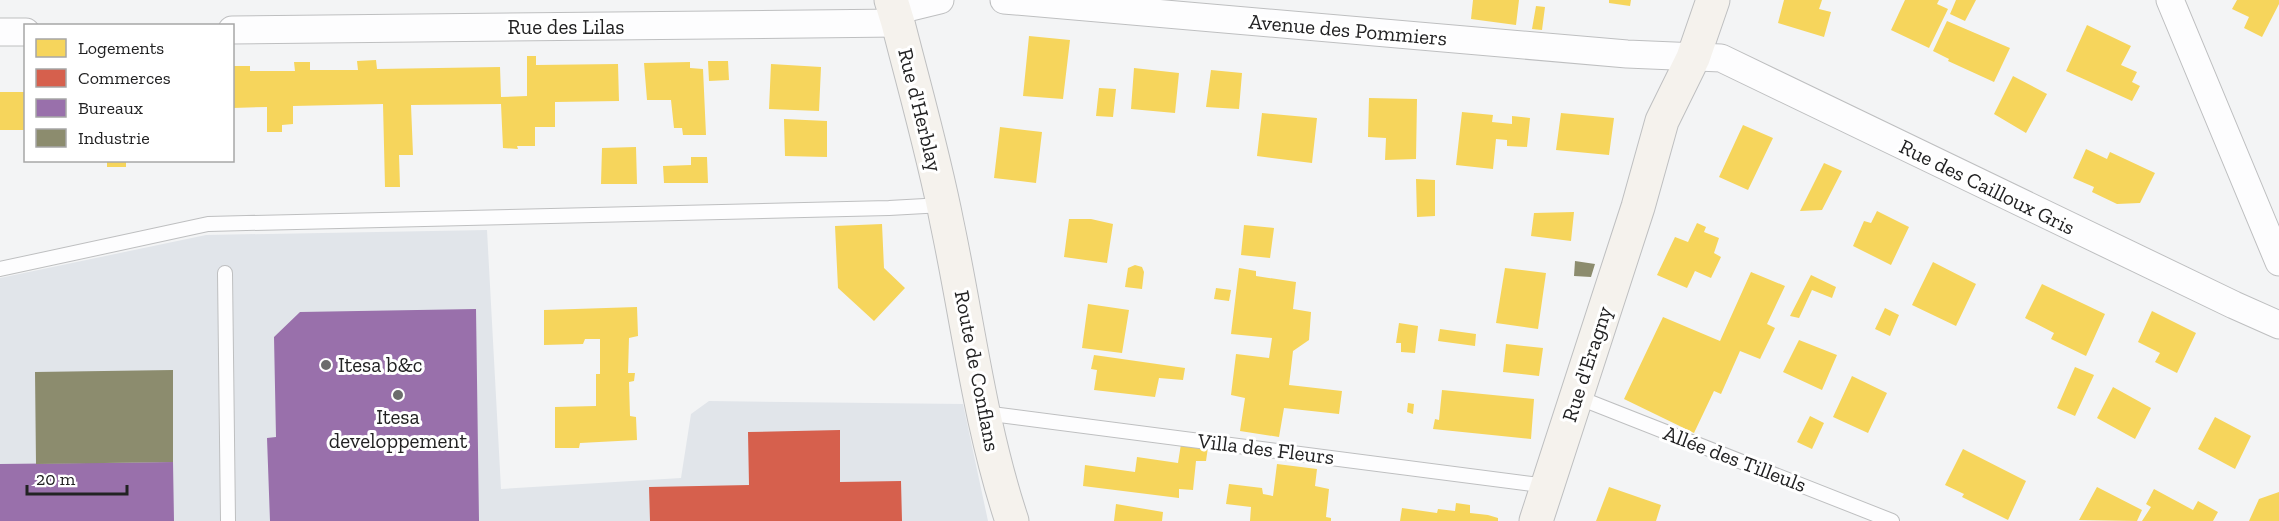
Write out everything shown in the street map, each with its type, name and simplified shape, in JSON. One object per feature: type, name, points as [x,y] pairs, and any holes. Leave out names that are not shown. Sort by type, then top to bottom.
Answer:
[{"type":"main road","name":"Rue d'Eragny","points":[[1536,521],[1638,207],[1662,121],[1693,58],[1713,0]]},
{"type":"main road","name":"Rue d'Herblay","points":[[895,12],[945,212]]},
{"type":"main road","name":"Route de Conflans","points":[[945,212],[1000,486],[1012,521]]},
{"type":"street","points":[[895,12],[940,0]]},
{"type":"street","name":"Avenue des Pommiers","points":[[1004,0],[1693,58]]},
{"type":"street","points":[[2170,0],[2279,262]]},
{"type":"street","name":"Rue des Lilas","points":[[234,30],[895,12]]},
{"type":"street","points":[[0,32],[24,32]]},
{"type":"street","name":"Rue des Cailloux Gris","points":[[1693,58],[1720,58],[2279,325]]},
{"type":"lane","points":[[0,269],[208,224],[889,208],[945,212]]},
{"type":"lane","points":[[225,273],[228,521]]},
{"type":"lane","name":"Allée des Tilleuls","points":[[1577,397],[1892,521]]},
{"type":"lane","name":"Villa des Fleurs","points":[[984,412],[1547,486]]},
{"type":"shaded area","points":[[487,230],[501,489],[681,478],[691,414],[709,401],[963,404],[988,521],[0,521],[0,278],[206,235]]},
{"type":"building: Logements","points":[[1473,0],[1519,0],[1516,25],[1471,19]]},
{"type":"building: Logements","points":[[1609,0],[1631,0],[1630,6],[1609,3]]},
{"type":"building: Logements","points":[[1784,0],[1822,0],[1819,9],[1831,12],[1824,37],[1778,23]]},
{"type":"building: Logements","points":[[1905,0],[1939,0],[1937,4],[1948,9],[1929,48],[1891,30]]},
{"type":"building: Logements","points":[[1956,0],[1976,0],[1965,21],[1950,14]]},
{"type":"building: Logements","points":[[2237,0],[2279,0],[2262,37],[2244,28],[2249,17],[2232,9]]},
{"type":"building: Logements","points":[[1536,6],[1545,7],[1542,30],[1532,29]]},
{"type":"building: Logements","points":[[1947,21],[2010,48],[1994,82],[1948,61],[1949,59],[1933,51]]},
{"type":"building: Logements","points":[[2087,25],[2131,46],[2121,65],[2137,72],[2132,82],[2140,86],[2132,101],[2066,71]]},
{"type":"building: Logements","points":[[1029,36],[1070,40],[1063,99],[1023,96]]},
{"type":"building: Logements","points":[[527,56],[536,56],[536,65],[618,64],[619,101],[555,102],[555,127],[535,127],[535,146],[517,146],[518,149],[503,148],[501,104],[411,105],[413,155],[399,155],[400,187],[385,187],[383,104],[293,106],[293,124],[282,125],[282,132],[267,132],[267,107],[234,108],[234,66],[250,66],[250,71],[295,71],[294,62],[310,62],[310,70],[358,70],[357,61],[376,60],[377,69],[500,67],[501,97],[527,96]]},
{"type":"building: Logements","points":[[708,61],[728,61],[729,80],[709,81]]},
{"type":"building: Logements","points":[[690,62],[690,68],[703,69],[706,135],[683,135],[682,128],[674,128],[671,100],[647,100],[644,63]]},
{"type":"building: Logements","points":[[771,64],[821,67],[819,111],[769,109]]},
{"type":"building: Logements","points":[[1134,68],[1179,73],[1175,113],[1131,109]]},
{"type":"building: Logements","points":[[1211,70],[1242,73],[1239,109],[1206,107]]},
{"type":"building: Logements","points":[[2013,76],[2047,94],[2026,133],[1994,114]]},
{"type":"building: Logements","points":[[1099,88],[1116,89],[1113,117],[1096,116]]},
{"type":"building: Logements","points":[[0,92],[24,92],[24,130],[0,130]]},
{"type":"building: Logements","points":[[1369,98],[1417,99],[1416,159],[1385,160],[1386,138],[1368,137]]},
{"type":"building: Logements","points":[[1462,112],[1493,115],[1492,122],[1512,124],[1512,116],[1530,118],[1527,147],[1507,146],[1507,140],[1496,139],[1493,169],[1456,165]]},
{"type":"building: Logements","points":[[1262,113],[1317,118],[1312,163],[1257,156]]},
{"type":"building: Logements","points":[[1561,113],[1614,118],[1609,155],[1556,150]]},
{"type":"building: Logements","points":[[784,119],[827,121],[827,157],[785,156]]},
{"type":"building: Logements","points":[[1743,125],[1773,138],[1748,190],[1719,177]]},
{"type":"building: Logements","points":[[1000,127],[1042,132],[1036,183],[994,178]]},
{"type":"building: Logements","points":[[636,147],[637,184],[601,184],[602,148]]},
{"type":"building: Logements","points":[[2086,149],[2107,159],[2110,152],[2155,173],[2140,203],[2117,204],[2092,192],[2094,187],[2073,178]]},
{"type":"building: Logements","points":[[691,157],[707,157],[708,183],[664,183],[663,166],[691,165]]},
{"type":"building: Logements","points":[[107,162],[126,162],[126,167],[107,167]]},
{"type":"building: Logements","points":[[1824,163],[1842,171],[1822,210],[1800,211]]},
{"type":"building: Logements","points":[[1416,179],[1435,180],[1435,216],[1417,217]]},
{"type":"building: Logements","points":[[1877,211],[1909,227],[1891,265],[1853,246],[1864,221],[1871,223]]},
{"type":"building: Logements","points":[[1574,212],[1571,241],[1531,236],[1534,213]]},
{"type":"building: Logements","points":[[1069,219],[1091,219],[1113,224],[1107,263],[1064,257]]},
{"type":"building: Logements","points":[[1697,223],[1706,227],[1704,232],[1719,238],[1714,253],[1721,257],[1711,278],[1695,271],[1687,288],[1657,275],[1675,237],[1688,242]]},
{"type":"building: Logements","points":[[882,224],[884,268],[905,288],[874,321],[838,288],[835,226]]},
{"type":"building: Logements","points":[[1244,225],[1274,228],[1270,258],[1241,255]]},
{"type":"building: Logements","points":[[1933,262],[1976,284],[1956,326],[1912,305]]},
{"type":"building: Logements","points":[[1135,265],[1142,267],[1144,272],[1142,289],[1125,287],[1128,268]]},
{"type":"building: Logements","points":[[1239,268],[1256,271],[1256,276],[1296,282],[1293,309],[1311,312],[1309,340],[1293,351],[1289,385],[1342,391],[1339,414],[1284,408],[1279,437],[1240,431],[1245,398],[1231,395],[1236,354],[1269,358],[1272,338],[1231,334]]},
{"type":"building: Logements","points":[[1505,268],[1546,273],[1538,329],[1496,323]]},
{"type":"building: Logements","points":[[1751,272],[1785,286],[1767,324],[1775,328],[1760,359],[1740,351],[1721,394],[1714,391],[1694,433],[1624,399],[1663,317],[1720,341]]},
{"type":"building: Logements","points":[[1811,275],[1836,287],[1832,298],[1812,290],[1799,318],[1790,316]]},
{"type":"building: Logements","points":[[2042,284],[2105,314],[2086,356],[2051,339],[2054,333],[2025,318]]},
{"type":"building: Logements","points":[[1216,288],[1231,290],[1229,301],[1214,299]]},
{"type":"building: Logements","points":[[1088,304],[1129,310],[1122,353],[1082,348]]},
{"type":"building: Logements","points":[[637,307],[638,336],[629,338],[628,373],[635,373],[634,381],[629,382],[630,416],[636,417],[637,440],[580,443],[579,448],[555,448],[555,407],[596,406],[596,374],[600,374],[600,339],[585,339],[583,344],[544,345],[544,310]]},
{"type":"building: Logements","points":[[1885,308],[1899,315],[1890,336],[1875,329]]},
{"type":"building: Logements","points":[[2152,311],[2196,333],[2177,373],[2155,362],[2160,353],[2138,342]]},
{"type":"building: Logements","points":[[1399,323],[1418,326],[1415,353],[1401,352],[1401,343],[1396,343]]},
{"type":"building: Logements","points":[[1440,329],[1476,334],[1475,346],[1438,341]]},
{"type":"building: Logements","points":[[1799,340],[1837,355],[1822,390],[1783,372]]},
{"type":"building: Logements","points":[[1506,344],[1543,348],[1539,376],[1503,372]]},
{"type":"building: Logements","points":[[1094,355],[1185,368],[1183,380],[1159,378],[1155,397],[1094,390],[1097,370],[1091,369]]},
{"type":"building: Logements","points":[[2075,367],[2094,375],[2075,416],[2057,408]]},
{"type":"building: Logements","points":[[1852,376],[1887,393],[1868,433],[1833,417]]},
{"type":"building: Logements","points":[[2113,387],[2151,408],[2135,439],[2097,418]]},
{"type":"building: Logements","points":[[1442,390],[1534,399],[1531,439],[1433,429],[1435,419],[1439,420]]},
{"type":"building: Logements","points":[[1408,403],[1414,404],[1413,414],[1407,412]]},
{"type":"building: Logements","points":[[1810,416],[1824,423],[1812,449],[1797,442]]},
{"type":"building: Logements","points":[[2215,417],[2251,436],[2235,469],[2198,449]]},
{"type":"building: Logements","points":[[1181,444],[1208,447],[1206,461],[1196,461],[1193,490],[1179,489],[1179,498],[1083,486],[1085,465],[1135,472],[1137,457],[1178,463]]},
{"type":"building: Logements","points":[[1963,449],[2026,481],[2008,520],[1962,497],[1964,494],[1945,485]]},
{"type":"building: Logements","points":[[1277,464],[1317,469],[1315,486],[1329,489],[1326,517],[1331,518],[1331,521],[1250,521],[1251,507],[1226,504],[1229,484],[1262,488],[1263,494],[1273,496]]},
{"type":"building: Logements","points":[[1609,487],[1661,505],[1656,521],[1596,521]]},
{"type":"building: Logements","points":[[2097,487],[2142,510],[2137,521],[2079,520]]},
{"type":"building: Logements","points":[[2154,489],[2193,510],[2198,501],[2218,512],[2213,521],[2142,521],[2151,507],[2146,504]]},
{"type":"building: Logements","points":[[2279,492],[2279,521],[2249,521],[2259,499]]},
{"type":"building: Logements","points":[[1456,503],[1470,505],[1470,513],[1488,515],[1498,518],[1498,521],[1400,521],[1402,508],[1437,513],[1438,509],[1455,511]]},
{"type":"building: Logements","points":[[1116,504],[1163,512],[1162,521],[1114,521]]},
{"type":"building: Commerces","points":[[840,430],[840,482],[901,481],[902,521],[650,521],[649,487],[749,485],[748,432]]},
{"type":"building: Bureaux","points":[[476,309],[479,521],[270,521],[267,438],[276,437],[274,337],[300,312]]},
{"type":"building: Bureaux","points":[[173,462],[174,521],[0,521],[0,464]]},
{"type":"building: Industrie","points":[[1575,261],[1595,264],[1591,277],[1574,276]]},
{"type":"building: Industrie","points":[[173,370],[173,462],[36,464],[35,372]]},
{"type":"place","name":"Itesa b&c","points":[[326,365]]},
{"type":"place","name":"Itesa developpement","points":[[398,395]]}]
